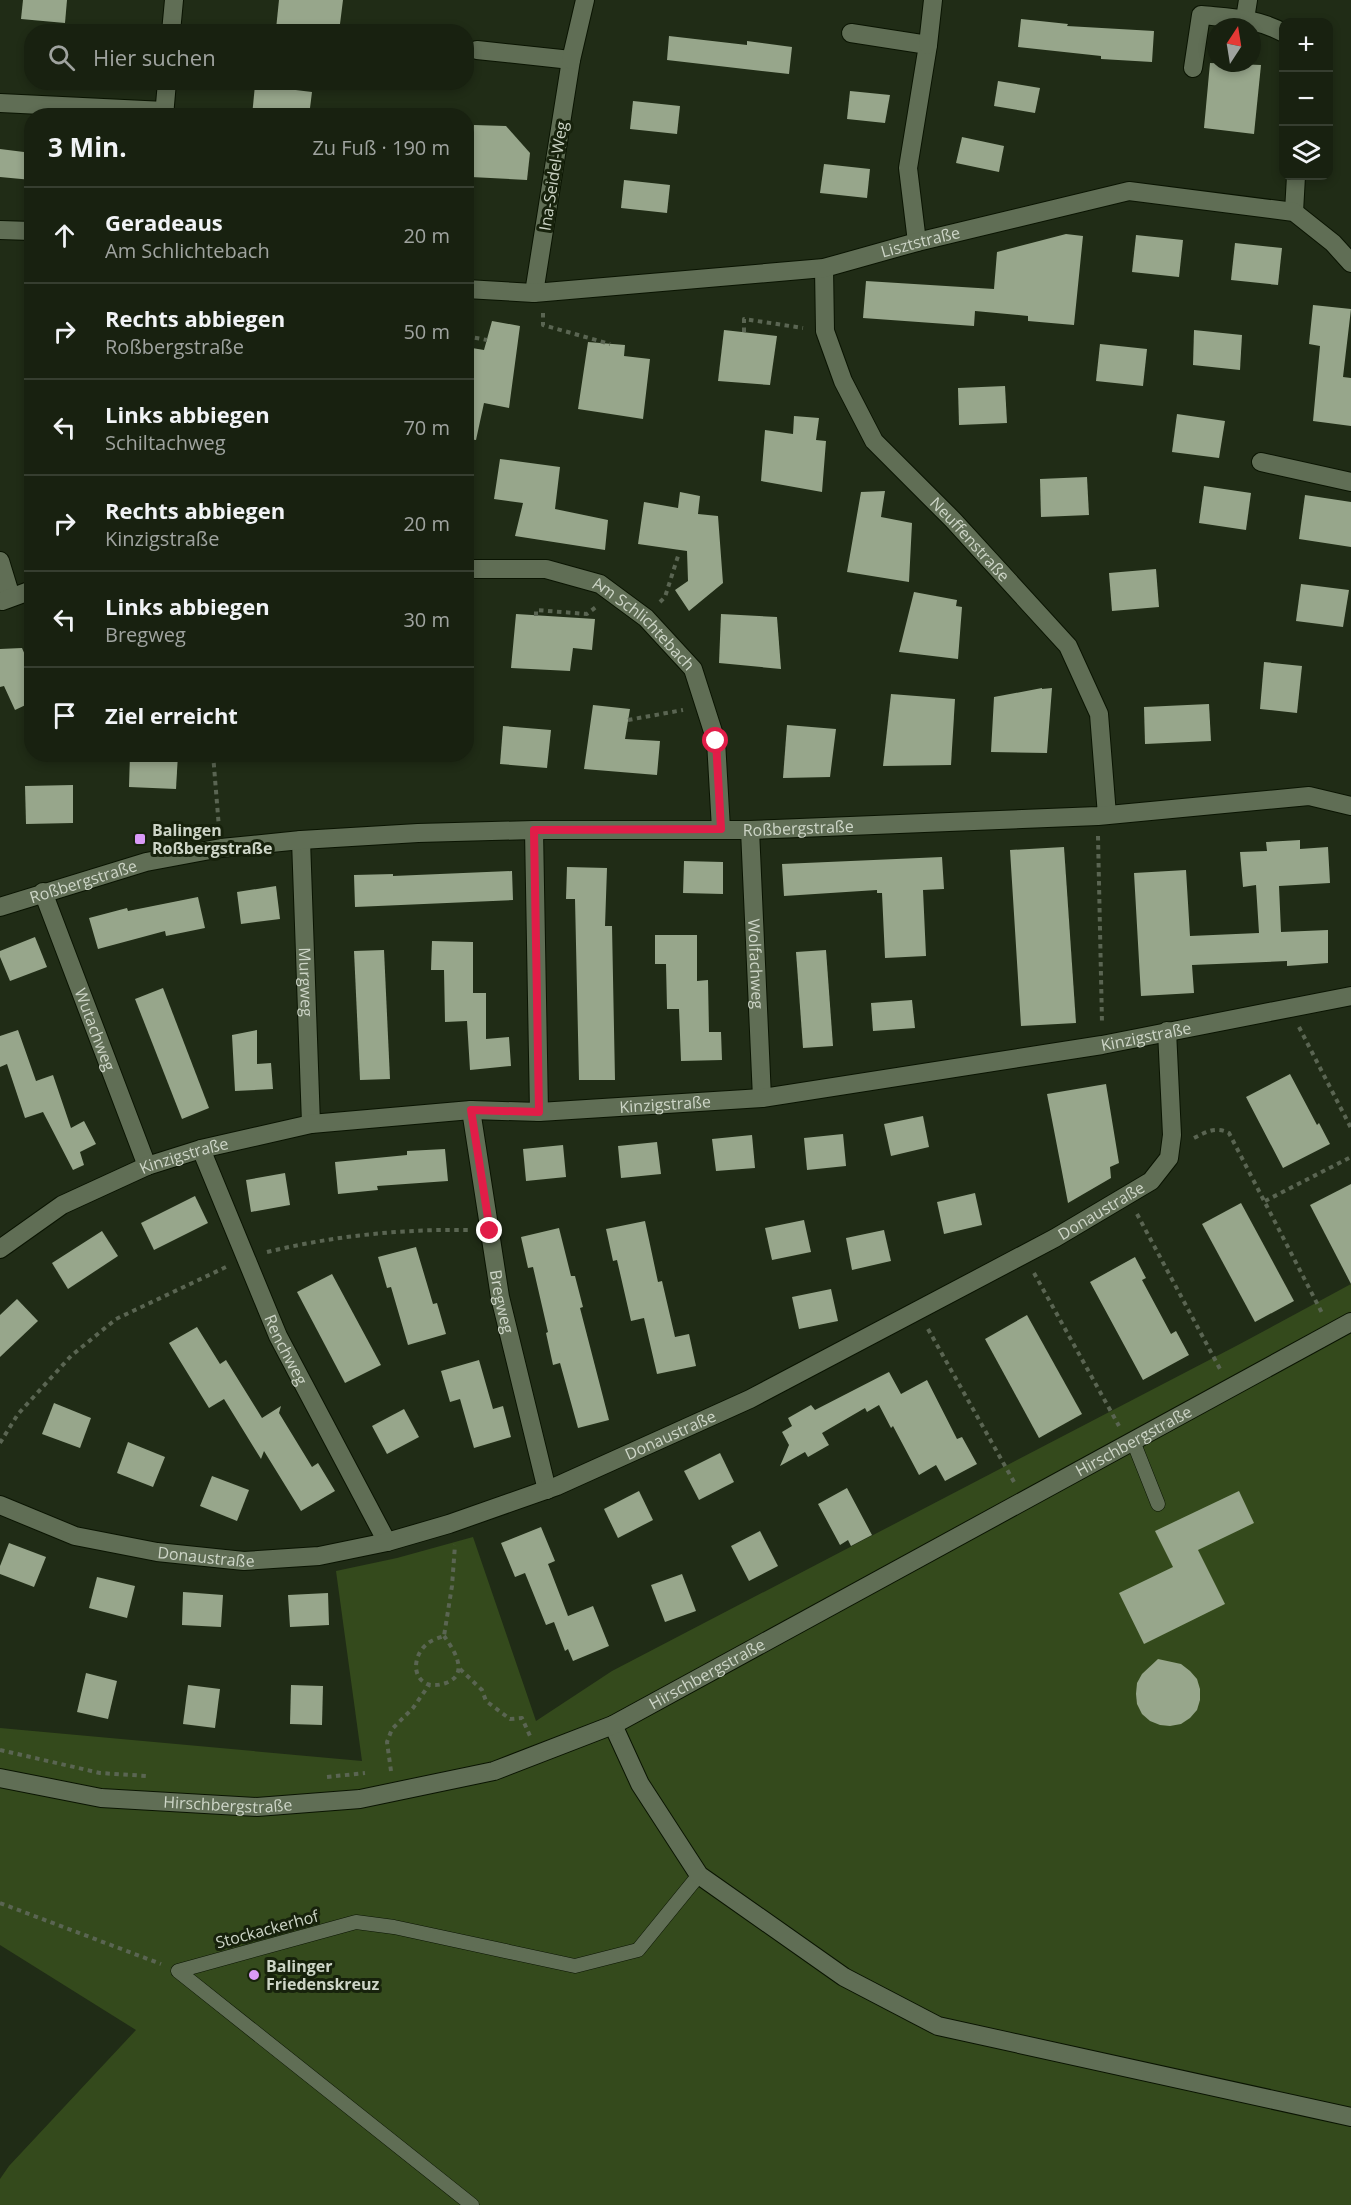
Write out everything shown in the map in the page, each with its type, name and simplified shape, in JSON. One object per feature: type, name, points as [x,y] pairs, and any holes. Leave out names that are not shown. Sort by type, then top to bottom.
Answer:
[{"type":"street","points":[[172,24],[174,0]]},
{"type":"street","name":"Ina-Seidel-Weg","points":[[539,292],[571,60],[585,0]]},
{"type":"street","points":[[917,242],[908,168],[933,0]]},
{"type":"street","points":[[1245,18],[1248,0]]},
{"type":"street","points":[[1193,68],[1201,15],[1234,18]]},
{"type":"street","points":[[1261,22],[1279,30]]},
{"type":"street","points":[[851,33],[928,45]]},
{"type":"street","points":[[477,50],[571,60]]},
{"type":"street","points":[[165,108],[166,90]]},
{"type":"street","points":[[0,103],[82,108]]},
{"type":"street","points":[[1296,180],[1294,212],[1333,243],[1351,263]]},
{"type":"street","name":"Lisztstraße","points":[[474,289],[539,292],[824,268],[917,242],[1129,191],[1294,212]]},
{"type":"street","points":[[0,230],[24,231]]},
{"type":"street","name":"Neuffenstraße","points":[[824,268],[825,331],[843,381],[874,441],[953,520],[1068,646],[1099,714],[1102,815]]},
{"type":"street","points":[[1261,462],[1351,482]]},
{"type":"street","points":[[0,561],[6,599],[24,593]]},
{"type":"street","name":"Am Schlichtebach","points":[[474,569],[546,569],[600,585],[646,618],[693,669],[716,741],[721,829]]},
{"type":"street","name":"Roßbergstraße","points":[[0,907],[146,862],[221,848],[301,840],[418,832],[750,830],[1102,815],[1309,796],[1351,806]]},
{"type":"street","points":[[534,830],[539,1112]]},
{"type":"street","name":"Wolfachweg","points":[[750,830],[762,1098]]},
{"type":"street","name":"Murgweg","points":[[301,840],[311,1124]]},
{"type":"street","name":"Wutachweg","points":[[43,892],[147,1166]]},
{"type":"street","name":"Kinzigstraße","points":[[0,1249],[62,1205],[147,1166],[201,1149],[311,1124],[471,1110],[539,1112],[762,1098],[1102,1045],[1351,996]]},
{"type":"street","name":"Donaustraße","points":[[0,1505],[75,1536],[157,1552],[244,1561],[319,1556],[387,1542],[449,1524],[547,1490],[750,1400],[1023,1254],[1151,1181],[1169,1158],[1172,1136],[1167,1032]]},
{"type":"street","name":"Bregweg","points":[[471,1110],[500,1297],[547,1490]]},
{"type":"street","name":"Renchweg","points":[[201,1149],[278,1336],[387,1542]]},
{"type":"street","name":"Hirschbergstraße","points":[[0,1778],[101,1798],[246,1806],[360,1799],[494,1771],[613,1725],[1351,1322]]},
{"type":"street","points":[[613,1725],[640,1784],[699,1875],[843,1977],[938,2026],[1351,2117]]},
{"type":"lane","points":[[1133,1441],[1158,1504]]},
{"type":"lane","name":"Stockackerhof","points":[[178,1971],[356,1922],[394,1927],[575,1966],[638,1950],[699,1875]]},
{"type":"lane","points":[[178,1971],[472,2205]]},
{"type":"path","points":[[539,292],[543,325],[610,344]]},
{"type":"path","points":[[744,332],[744,319],[825,331]]},
{"type":"path","points":[[474,338],[487,340]]},
{"type":"path","points":[[646,618],[665,597],[679,553]]},
{"type":"path","points":[[536,616],[536,610],[587,614],[614,594]]},
{"type":"path","points":[[628,720],[705,706]]},
{"type":"path","points":[[214,762],[221,848]]},
{"type":"path","points":[[1102,815],[1102,1045]]},
{"type":"path","points":[[1290,1008],[1351,1128]]},
{"type":"path","points":[[1172,1136],[1194,1138],[1211,1130],[1222,1129],[1229,1133],[1332,1332]]},
{"type":"path","points":[[1265,1201],[1351,1157]]},
{"type":"path","points":[[1127,1195],[1222,1372]]},
{"type":"path","points":[[0,1443],[18,1414],[71,1356],[116,1318],[246,1258],[298,1245],[373,1233],[425,1229],[490,1231]]},
{"type":"path","points":[[1023,1254],[1119,1427],[1130,1421]]},
{"type":"path","points":[[918,1310],[1015,1486]]},
{"type":"path","points":[[444,1636],[427,1643],[417,1657],[418,1674],[422,1681],[429,1685],[447,1683],[456,1677],[459,1669],[456,1653],[444,1636],[452,1586],[455,1542]]},
{"type":"path","points":[[459,1669],[482,1690],[486,1701],[510,1719],[522,1718],[530,1736]]},
{"type":"path","points":[[391,1771],[387,1742],[392,1729],[413,1708],[429,1685]]},
{"type":"path","points":[[519,1739],[540,1733]]},
{"type":"path","points":[[0,1750],[100,1773],[155,1777]]},
{"type":"path","points":[[380,1772],[401,1770]]},
{"type":"path","points":[[323,1778],[368,1773]]},
{"type":"path","points":[[0,1904],[178,1971]]},
{"type":"green space","points":[[1351,1284],[1351,2205],[0,2205],[0,2179],[9,2166],[136,2030],[0,1945],[0,1728],[362,1761],[336,1571],[397,1558],[473,1537],[536,1721],[612,1671]]},
{"type":"building","points":[[23,0],[67,0],[65,23],[21,19]]},
{"type":"building","points":[[279,0],[343,0],[340,24],[277,24]]},
{"type":"building","points":[[1021,19],[1068,24],[1067,26],[1154,31],[1152,62],[1101,59],[1101,56],[1018,47]]},
{"type":"building","points":[[669,36],[747,45],[747,41],[792,47],[789,74],[667,60]]},
{"type":"building","points":[[1209,72],[1260,72],[1254,134],[1204,128]]},
{"type":"building","points":[[998,81],[1040,88],[1035,113],[994,106]]},
{"type":"building","points":[[255,90],[312,92],[310,108],[253,108]]},
{"type":"building","points":[[850,91],[890,95],[885,123],[847,119]]},
{"type":"building","points":[[633,101],[680,106],[677,134],[630,129]]},
{"type":"building","points":[[474,125],[506,126],[530,153],[527,180],[474,177]]},
{"type":"building","points":[[962,137],[1004,146],[999,172],[956,163]]},
{"type":"building","points":[[0,149],[24,152],[24,179],[0,177]]},
{"type":"building","points":[[824,164],[870,169],[867,198],[820,193]]},
{"type":"building","points":[[624,180],[670,185],[667,213],[621,208]]},
{"type":"building","points":[[1066,234],[1083,236],[1074,325],[1028,321],[1028,316],[975,311],[974,326],[863,318],[866,281],[994,289],[997,252]]},
{"type":"building","points":[[1136,235],[1183,240],[1179,277],[1132,272]]},
{"type":"building","points":[[1235,243],[1282,248],[1278,285],[1231,280]]},
{"type":"building","points":[[1313,305],[1351,309],[1343,377],[1351,378],[1351,426],[1313,421],[1320,346],[1309,344]]},
{"type":"building","points":[[492,321],[520,326],[509,408],[484,403],[476,440],[474,440],[474,348],[484,350]]},
{"type":"building","points":[[724,330],[777,336],[770,385],[718,381]]},
{"type":"building","points":[[1194,330],[1242,335],[1240,370],[1193,365]]},
{"type":"building","points":[[588,342],[625,345],[624,356],[650,359],[643,419],[578,409]]},
{"type":"building","points":[[1100,344],[1147,349],[1143,386],[1096,381]]},
{"type":"building","points":[[1005,386],[1007,423],[959,425],[958,388]]},
{"type":"building","points":[[1177,414],[1225,421],[1219,458],[1172,452]]},
{"type":"building","points":[[794,416],[819,418],[816,440],[826,441],[822,492],[761,481],[765,430],[793,434]]},
{"type":"building","points":[[500,459],[560,467],[555,509],[608,520],[605,550],[515,536],[523,503],[494,499]]},
{"type":"building","points":[[1087,477],[1089,515],[1041,517],[1040,479]]},
{"type":"building","points":[[1204,486],[1251,493],[1246,530],[1199,523]]},
{"type":"building","points":[[885,491],[881,517],[912,523],[909,582],[847,572],[861,492]]},
{"type":"building","points":[[680,492],[700,496],[698,514],[718,516],[723,583],[689,611],[675,590],[688,581],[687,551],[638,544],[644,502],[678,508]]},
{"type":"building","points":[[1305,495],[1351,502],[1351,547],[1299,539]]},
{"type":"building","points":[[1156,569],[1159,607],[1112,611],[1109,573]]},
{"type":"building","points":[[1301,584],[1349,590],[1343,627],[1296,621]]},
{"type":"building","points":[[914,592],[957,600],[956,606],[962,607],[958,659],[899,652]]},
{"type":"building","points":[[516,614],[595,619],[592,650],[573,648],[570,671],[511,668]]},
{"type":"building","points":[[721,614],[777,617],[781,669],[719,663]]},
{"type":"building","points":[[22,648],[24,653],[24,706],[15,710],[4,686],[0,687],[0,649]]},
{"type":"building","points":[[1264,662],[1302,666],[1297,713],[1260,709]]},
{"type":"building","points":[[1052,688],[1047,753],[991,752],[994,697]]},
{"type":"building","points":[[891,694],[955,699],[951,765],[883,766]]},
{"type":"building","points":[[1209,704],[1211,741],[1145,744],[1144,707]]},
{"type":"building","points":[[593,705],[630,709],[625,739],[660,741],[657,775],[584,769]]},
{"type":"building","points":[[787,725],[836,729],[830,777],[783,778]]},
{"type":"building","points":[[503,726],[551,730],[547,768],[500,764]]},
{"type":"building","points":[[130,762],[178,762],[176,789],[129,787]]},
{"type":"building","points":[[73,785],[73,823],[26,824],[25,786]]},
{"type":"building","points":[[1300,840],[1300,849],[1328,847],[1330,883],[1279,886],[1281,932],[1328,930],[1328,963],[1287,966],[1287,961],[1192,965],[1194,993],[1141,996],[1134,873],[1186,870],[1190,936],[1259,933],[1256,885],[1243,887],[1240,852],[1267,851],[1266,842]]},
{"type":"building","points":[[1064,847],[1076,1023],[1021,1026],[1010,850]]},
{"type":"building","points":[[942,857],[944,889],[923,890],[926,956],[885,958],[882,893],[877,893],[877,890],[784,896],[782,864]]},
{"type":"building","points":[[684,861],[723,862],[723,894],[683,893]]},
{"type":"building","points":[[567,867],[607,868],[605,926],[612,926],[615,1080],[579,1080],[575,899],[566,899]]},
{"type":"building","points":[[512,871],[513,900],[355,907],[354,875],[393,874],[393,876]]},
{"type":"building","points":[[276,886],[280,919],[241,924],[237,892]]},
{"type":"building","points":[[198,897],[205,928],[166,936],[165,931],[98,949],[89,918],[127,908],[128,911]]},
{"type":"building","points":[[655,935],[697,935],[697,981],[708,980],[709,1032],[721,1032],[722,1060],[681,1061],[679,1009],[667,1009],[666,964],[655,964]]},
{"type":"building","points":[[35,937],[47,967],[10,981],[0,957],[0,951]]},
{"type":"building","points":[[432,941],[473,942],[473,993],[486,993],[486,1039],[509,1037],[511,1066],[470,1070],[467,1021],[445,1022],[444,970],[431,970]]},
{"type":"building","points":[[384,950],[390,1079],[360,1080],[354,951]]},
{"type":"building","points":[[826,950],[833,1046],[803,1048],[796,952]]},
{"type":"building","points":[[163,988],[209,1108],[182,1119],[135,999]]},
{"type":"building","points":[[912,1000],[915,1028],[873,1031],[871,1003]]},
{"type":"building","points":[[18,1030],[36,1081],[53,1075],[71,1128],[84,1121],[96,1144],[80,1152],[84,1165],[73,1170],[43,1112],[25,1118],[7,1064],[0,1067],[0,1036]]},
{"type":"building","points":[[257,1030],[257,1064],[271,1063],[273,1089],[235,1091],[232,1035]]},
{"type":"building","points":[[1290,1074],[1317,1125],[1319,1123],[1330,1144],[1283,1168],[1246,1097]]},
{"type":"building","points":[[1106,1084],[1119,1163],[1110,1167],[1111,1178],[1068,1203],[1047,1094]]},
{"type":"building","points":[[923,1116],[929,1147],[891,1156],[884,1124]]},
{"type":"building","points":[[843,1134],[846,1166],[807,1170],[804,1138]]},
{"type":"building","points":[[752,1135],[755,1168],[716,1171],[712,1139]]},
{"type":"building","points":[[657,1142],[661,1174],[621,1178],[618,1146]]},
{"type":"building","points":[[563,1145],[566,1177],[526,1181],[523,1149]]},
{"type":"building","points":[[445,1149],[448,1181],[377,1186],[378,1190],[338,1194],[335,1162],[407,1155],[407,1151]]},
{"type":"building","points":[[285,1173],[290,1205],[251,1212],[246,1180]]},
{"type":"building","points":[[1351,1184],[1351,1284],[1310,1205]]},
{"type":"building","points":[[975,1193],[982,1225],[944,1234],[937,1202]]},
{"type":"building","points":[[195,1196],[208,1223],[154,1250],[141,1223]]},
{"type":"building","points":[[1241,1203],[1294,1301],[1255,1322],[1202,1224]]},
{"type":"building","points":[[804,1220],[811,1252],[772,1260],[765,1228]]},
{"type":"building","points":[[645,1221],[658,1282],[662,1281],[675,1337],[689,1334],[696,1366],[657,1374],[644,1318],[631,1321],[617,1260],[613,1261],[606,1229]]},
{"type":"building","points":[[559,1228],[571,1276],[575,1276],[583,1307],[580,1308],[609,1420],[578,1428],[560,1363],[553,1365],[533,1267],[528,1268],[521,1237]]},
{"type":"building","points":[[884,1230],[891,1261],[852,1270],[846,1238]]},
{"type":"building","points":[[102,1231],[118,1256],[68,1289],[52,1263]]},
{"type":"building","points":[[416,1247],[433,1304],[437,1303],[446,1334],[408,1345],[391,1287],[387,1288],[378,1257]]},
{"type":"building","points":[[1135,1257],[1146,1278],[1142,1280],[1171,1334],[1176,1331],[1189,1355],[1143,1380],[1090,1282]]},
{"type":"building","points":[[332,1274],[381,1365],[345,1383],[297,1292]]},
{"type":"building","points":[[831,1289],[838,1321],[799,1329],[792,1297]]},
{"type":"building","points":[[17,1299],[38,1321],[0,1357],[0,1315]]},
{"type":"building","points":[[1027,1315],[1082,1414],[1039,1438],[985,1339]]},
{"type":"building","points":[[197,1327],[220,1364],[226,1360],[262,1418],[281,1406],[279,1413],[312,1467],[318,1463],[335,1491],[301,1511],[264,1451],[261,1459],[224,1399],[209,1408],[169,1343]]},
{"type":"building","points":[[479,1360],[493,1409],[503,1406],[511,1437],[474,1448],[460,1399],[450,1402],[441,1371]]},
{"type":"building","points":[[889,1372],[901,1394],[927,1380],[957,1439],[962,1437],[977,1464],[945,1481],[936,1465],[919,1475],[879,1405],[867,1412],[865,1408],[822,1433],[829,1445],[808,1457],[805,1452],[780,1466],[789,1445],[782,1432],[792,1426],[788,1418],[811,1405],[815,1410]]},
{"type":"building","points":[[54,1403],[91,1418],[80,1448],[42,1434]]},
{"type":"building","points":[[404,1409],[419,1437],[387,1454],[372,1426]]},
{"type":"building","points":[[128,1442],[165,1457],[153,1487],[117,1473]]},
{"type":"building","points":[[720,1453],[734,1482],[699,1500],[684,1471]]},
{"type":"building","points":[[212,1476],[249,1490],[237,1521],[200,1506]]},
{"type":"building","points":[[847,1488],[872,1535],[851,1546],[848,1540],[840,1545],[818,1504]]},
{"type":"building","points":[[639,1491],[653,1520],[618,1538],[604,1509]]},
{"type":"building","points":[[1239,1491],[1254,1523],[1198,1550],[1225,1604],[1144,1644],[1119,1593],[1173,1567],[1155,1531]]},
{"type":"building","points":[[541,1527],[555,1561],[548,1564],[568,1616],[593,1606],[609,1646],[573,1661],[568,1649],[565,1651],[554,1622],[546,1625],[525,1573],[515,1577],[501,1543]]},
{"type":"building","points":[[760,1531],[778,1566],[749,1581],[731,1546]]},
{"type":"building","points":[[9,1543],[46,1557],[34,1587],[0,1574],[0,1566]]},
{"type":"building","points":[[682,1574],[696,1611],[665,1622],[651,1585]]},
{"type":"building","points":[[97,1577],[135,1586],[127,1618],[89,1608]]},
{"type":"building","points":[[183,1592],[223,1595],[221,1627],[182,1625]]},
{"type":"building","points":[[328,1593],[329,1625],[290,1627],[288,1595]]},
{"type":"building","points":[[1158,1659],[1181,1664],[1197,1679],[1200,1700],[1197,1710],[1181,1724],[1170,1726],[1150,1721],[1142,1714],[1137,1704],[1137,1683],[1142,1674]]},
{"type":"building","points":[[86,1673],[117,1681],[108,1719],[77,1712]]},
{"type":"building","points":[[188,1685],[220,1689],[215,1728],[183,1724]]},
{"type":"building","points":[[291,1685],[323,1686],[322,1725],[290,1724]]},
{"type":"place","name":"Balingen Roßbergstraße","points":[[140,839]]},
{"type":"place","name":"Balinger Friedenskreuz","points":[[254,1975]]},
{"type":"route","points":[[490,1231],[471,1110],[539,1112],[534,830],[721,829],[716,741]]}]
